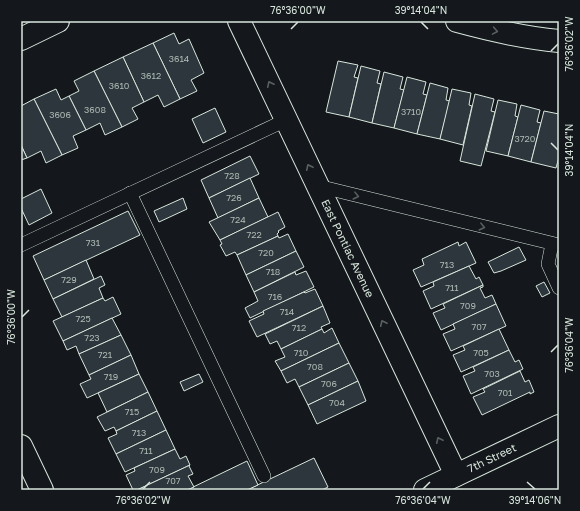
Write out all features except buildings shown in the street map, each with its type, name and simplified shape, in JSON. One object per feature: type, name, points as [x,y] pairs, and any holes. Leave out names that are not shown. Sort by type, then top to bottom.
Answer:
[{"type":"street","points":[[21,39],[58,21]]},
{"type":"street","name":"East Pontiac Avenue","points":[[239,21],[456,475]]},
{"type":"street","points":[[457,21],[486,29],[545,40],[559,41]]},
{"type":"street","name":"7th Street","points":[[425,490],[559,426]]},
{"type":"street","points":[[21,446],[42,490]]},
{"type":"lane","points":[[21,245],[286,120]]},
{"type":"lane","points":[[318,186],[555,244],[548,264],[559,288]]},
{"type":"lane","points":[[130,193],[264,476]]}]
